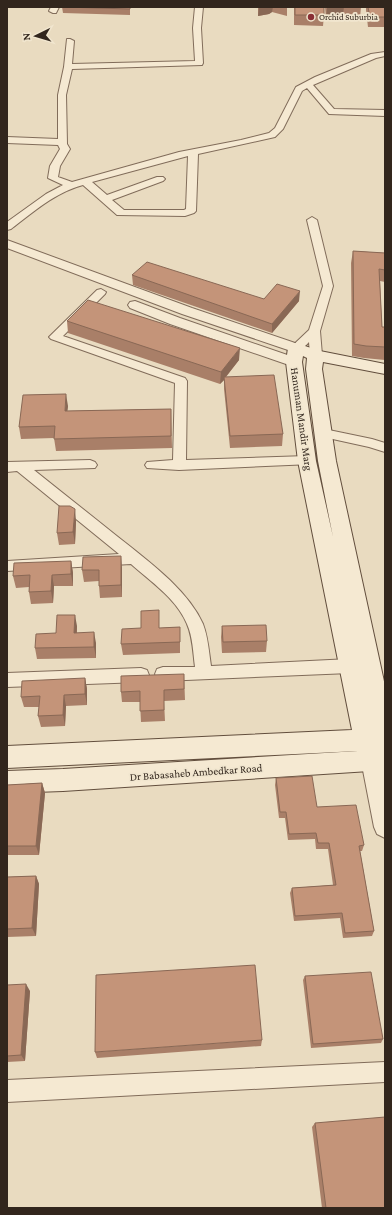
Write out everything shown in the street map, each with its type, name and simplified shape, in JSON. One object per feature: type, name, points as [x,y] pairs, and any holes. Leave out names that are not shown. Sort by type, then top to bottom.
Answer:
[{"type":"main road","points":[[295,355],[385,383]]},
{"type":"main road","name":"Hanuman Mandir Marg","points":[[295,355],[299,403],[307,461],[350,666],[379,748]]},
{"type":"main road","points":[[315,362],[385,369]]},
{"type":"main road","name":"Hanuman Mandir Marg","points":[[315,362],[327,461],[379,748]]},
{"type":"main road","points":[[299,403],[319,404]]},
{"type":"main road","name":"Dr Babasaheb Ambedkar Road","points":[[7,757],[379,748]]},
{"type":"main road","name":"Dr Babasaheb Ambedkar Road","points":[[7,782],[63,780],[379,748]]},
{"type":"street","points":[[68,67],[199,63],[197,28],[199,7]]},
{"type":"street","points":[[70,41],[68,67],[62,95],[62,142],[65,149],[56,163],[53,178],[71,185]]},
{"type":"street","points":[[7,227],[49,196],[71,185],[123,170],[272,135],[279,129],[299,89],[374,56],[385,54]]},
{"type":"street","points":[[308,84],[332,112],[385,113]]},
{"type":"street","points":[[7,140],[62,142]]},
{"type":"street","points":[[85,181],[120,213],[185,213],[191,211],[193,153]]},
{"type":"street","points":[[105,199],[160,179]]},
{"type":"street","points":[[295,355],[314,331],[328,286],[312,220]]},
{"type":"street","points":[[7,244],[187,311],[295,355]]},
{"type":"street","points":[[7,256],[175,321],[295,355]]},
{"type":"street","points":[[101,292],[55,337],[181,381],[179,465]]},
{"type":"street","name":"Hanuman Mandir Marg","points":[[314,331],[315,362]]},
{"type":"street","points":[[324,433],[372,443],[385,448]]},
{"type":"street","points":[[152,465],[307,461]]},
{"type":"street","points":[[14,467],[90,465]]},
{"type":"street","points":[[14,467],[134,558],[171,592],[189,612],[195,626],[204,673]]},
{"type":"street","points":[[7,566],[134,558]]},
{"type":"street","points":[[7,680],[350,666]]},
{"type":"street","name":"Hanuman Mandir Marg","points":[[379,748],[385,827]]},
{"type":"street","points":[[7,1091],[385,1072]]},
{"type":"building","points":[[64,7],[130,7],[130,9]]},
{"type":"building","points":[[295,7],[324,7],[324,15],[295,15]]},
{"type":"building","points":[[368,7],[385,7],[385,17],[370,17]]},
{"type":"building","points":[[353,251],[385,253],[385,270],[379,269],[382,327],[385,327],[385,347],[354,344]]},
{"type":"building","points":[[147,262],[264,299],[277,284],[300,291],[272,324],[132,275]]},
{"type":"building","points":[[88,300],[240,348],[221,372],[67,321]]},
{"type":"building","points":[[274,375],[283,434],[230,436],[224,377]]},
{"type":"building","points":[[66,394],[65,411],[171,409],[171,436],[54,439],[55,426],[19,427],[23,395]]},
{"type":"building","points":[[59,506],[70,506],[75,509],[73,532],[57,533]]},
{"type":"building","points":[[121,556],[121,585],[99,586],[99,570],[82,570],[83,557]]},
{"type":"building","points":[[71,561],[71,574],[52,575],[51,591],[29,592],[30,575],[13,576],[14,563]]},
{"type":"building","points":[[159,610],[159,628],[180,627],[180,642],[121,644],[122,629],[141,628],[141,611]]},
{"type":"building","points":[[57,615],[75,615],[74,633],[94,632],[94,647],[35,648],[36,634],[56,633]]},
{"type":"building","points":[[266,625],[267,641],[223,642],[222,626]]},
{"type":"building","points":[[184,674],[184,689],[164,690],[164,710],[140,711],[140,691],[121,692],[121,676]]},
{"type":"building","points":[[85,678],[85,694],[64,695],[63,715],[38,716],[40,696],[21,697],[22,681]]},
{"type":"building","points":[[312,776],[317,807],[356,805],[364,845],[359,846],[374,931],[345,933],[342,913],[295,916],[292,888],[336,885],[329,843],[318,843],[316,833],[289,834],[286,812],[280,812],[276,778]]},
{"type":"building","points":[[42,783],[36,846],[7,846],[7,785]]},
{"type":"building","points":[[36,876],[32,928],[7,929],[7,877]]},
{"type":"building","points":[[255,965],[262,1040],[95,1052],[96,975]]},
{"type":"building","points":[[371,972],[383,1039],[313,1044],[305,976]]},
{"type":"building","points":[[26,984],[21,1055],[7,1056],[7,985]]},
{"type":"building","points":[[385,1117],[385,1208],[326,1208],[315,1123]]},
{"type":"place","name":"Orchid Suburbia","points":[[311,17]]}]
